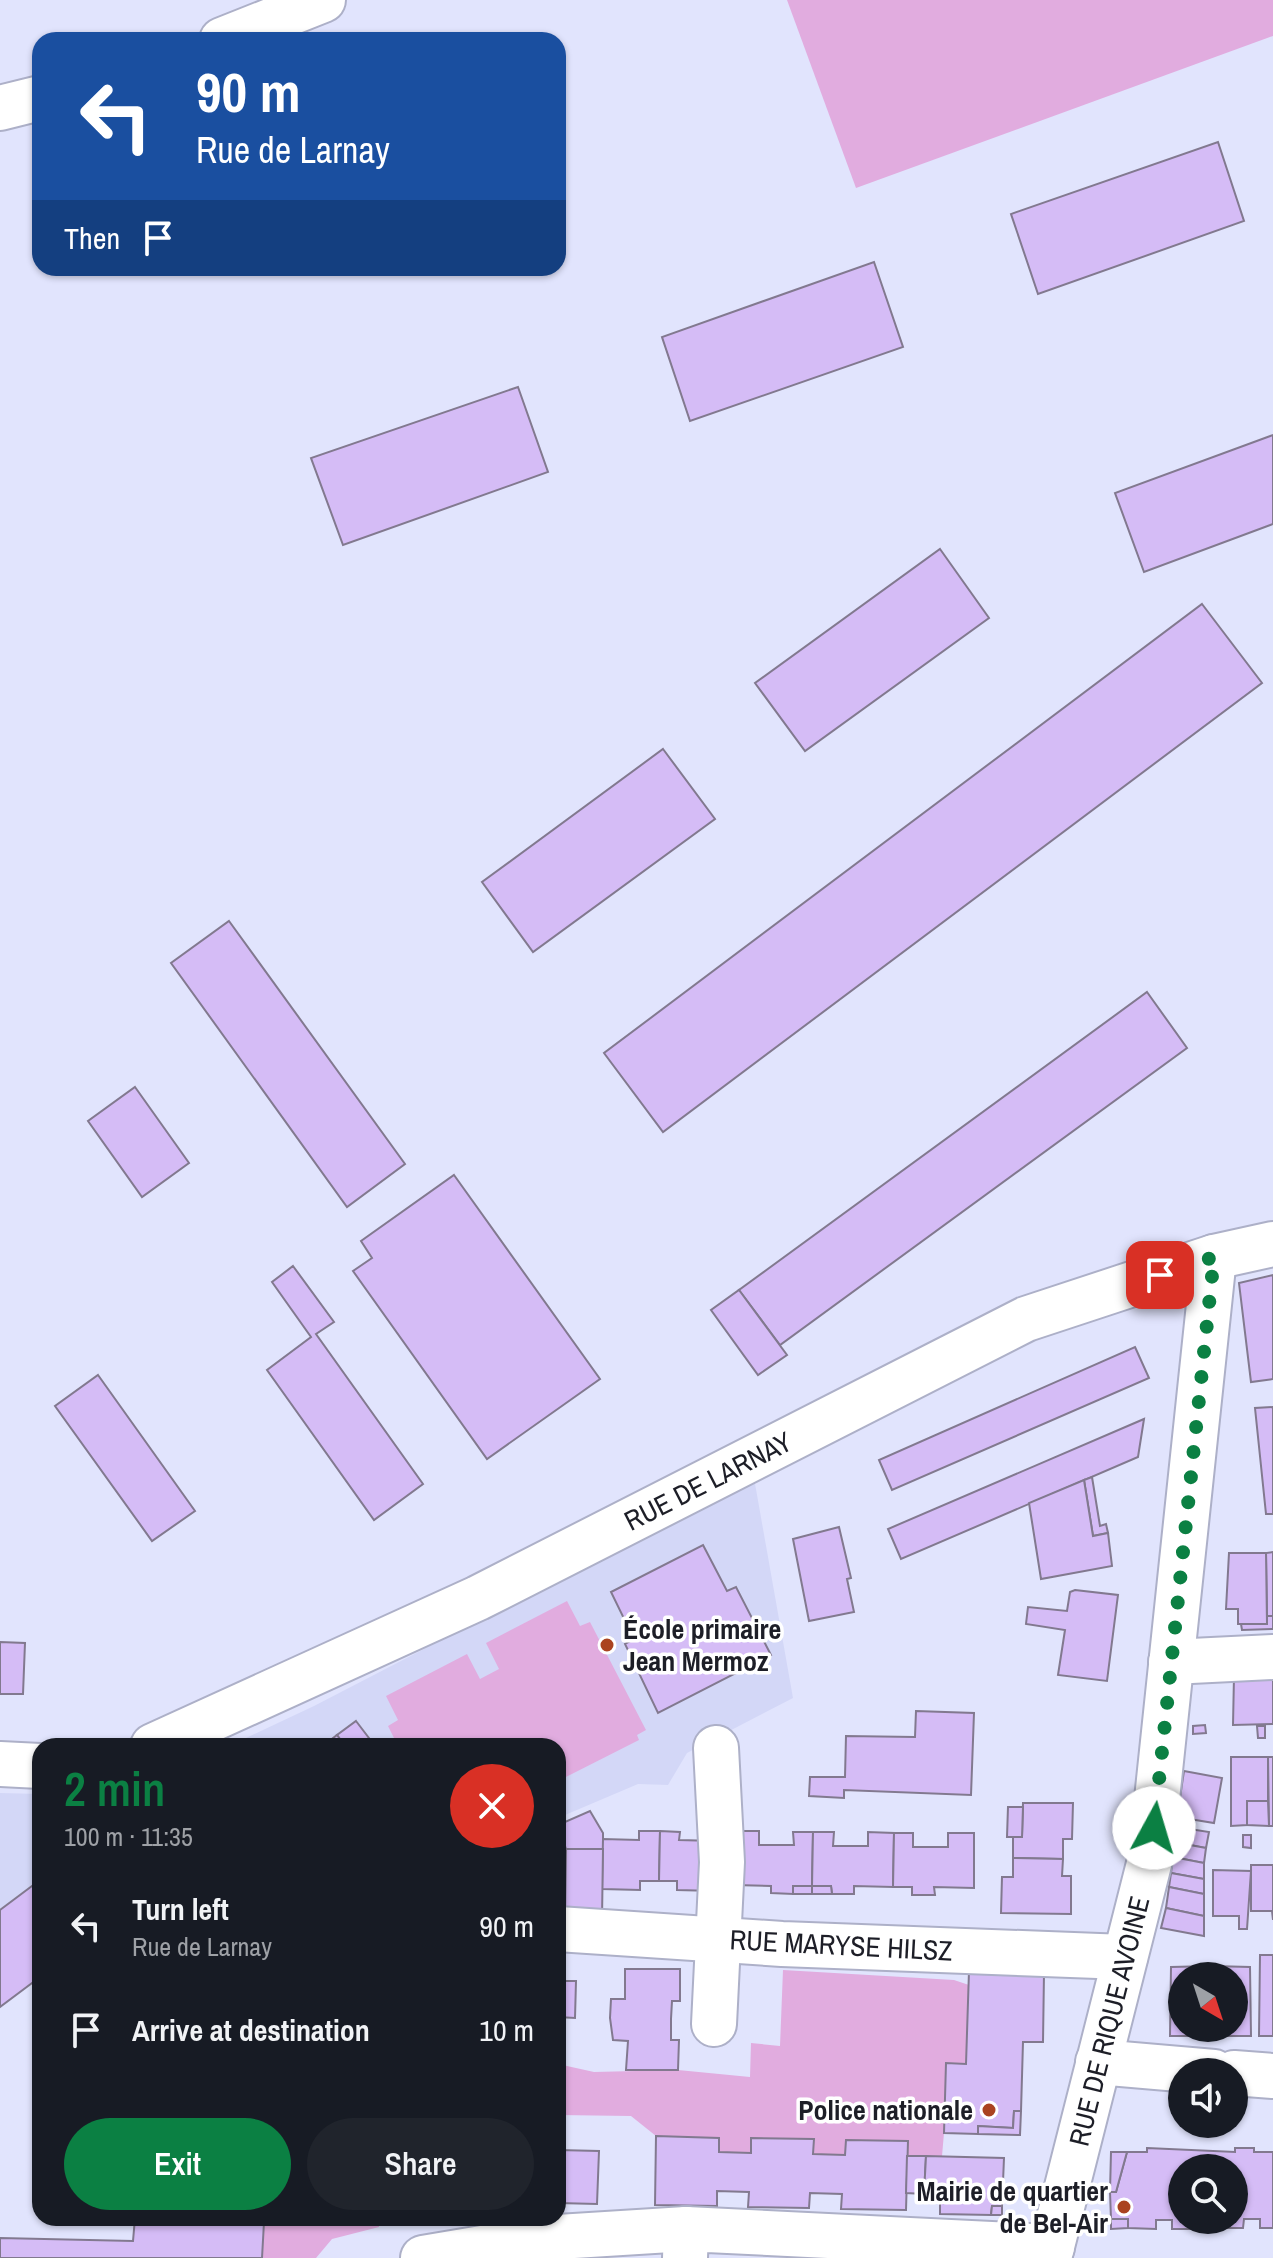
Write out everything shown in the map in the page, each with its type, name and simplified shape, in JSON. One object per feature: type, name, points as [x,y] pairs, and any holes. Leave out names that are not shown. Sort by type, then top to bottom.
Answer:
[{"type":"street","points":[[242,32],[323,0]]},
{"type":"street","points":[[0,108],[32,100]]},
{"type":"street","name":"RUE DE LARNAY","points":[[171,1738],[478,1598],[1026,1319],[1214,1257],[1273,1244]]},
{"type":"street","name":"RUE DE RIQUE AVOINE","points":[[1051,2253],[1151,1856],[1214,1257]]},
{"type":"street","points":[[1171,1662],[1273,1657]]},
{"type":"street","points":[[714,2024],[722,1862],[716,1748]]},
{"type":"street","points":[[0,1764],[32,1766]]},
{"type":"street","name":"RUE MARYSE HILSZ","points":[[566,1930],[719,1940],[1125,1957]]},
{"type":"street","points":[[1098,2062],[1168,2068]]},
{"type":"street","points":[[1248,2074],[1273,2076]]},
{"type":"street","points":[[423,2258],[542,2238],[1051,2253]]},
{"type":"shaded area","points":[[787,0],[1273,0],[1273,36],[856,188]]},
{"type":"shaded area","name":"École primaire Jean Mermoz","points":[[754,1478],[793,1698],[687,1753],[668,1785],[638,1784],[566,1815],[566,1738],[246,1738],[314,1706]]},
{"type":"shaded area","points":[[567,1601],[580,1626],[590,1622],[646,1730],[637,1735],[639,1740],[566,1777],[566,1738],[394,1738],[388,1726],[398,1720],[386,1696],[467,1654],[480,1679],[499,1669],[486,1643]]},
{"type":"shaded area","points":[[0,1793],[32,1794],[32,1983],[0,2007]]},
{"type":"shaded area","points":[[783,1970],[954,1980],[969,1985],[966,2064],[944,2133],[942,2156],[907,2156],[846,2140],[845,2155],[813,2154],[813,2139],[752,2138],[751,2153],[719,2152],[719,2138],[656,2136],[631,2116],[566,2115],[566,2066],[594,2072],[678,2070],[750,2077],[751,2043],[780,2046]]},
{"type":"shaded area","points":[[263,2226],[379,2226],[332,2239],[316,2258],[262,2258]]},
{"type":"building","points":[[1218,142],[1244,221],[1038,294],[1011,214]]},
{"type":"building","points":[[874,262],[903,347],[690,421],[662,337]]},
{"type":"building","points":[[518,387],[548,472],[343,545],[311,458]]},
{"type":"building","points":[[1273,435],[1273,524],[1144,572],[1115,493]]},
{"type":"building","points":[[940,549],[989,618],[805,751],[755,683]]},
{"type":"building","points":[[1202,604],[1262,683],[663,1132],[604,1053]]},
{"type":"building","points":[[663,749],[715,819],[533,952],[482,882]]},
{"type":"building","points":[[229,921],[405,1164],[347,1207],[171,963]]},
{"type":"building","points":[[1147,992],[1187,1048],[780,1345],[739,1290]]},
{"type":"building","points":[[135,1087],[189,1163],[142,1197],[88,1121]]},
{"type":"building","points":[[454,1175],[600,1379],[487,1459],[353,1271],[372,1258],[361,1241]]},
{"type":"building","points":[[293,1266],[334,1322],[316,1334],[423,1484],[374,1520],[267,1370],[311,1337],[272,1282]]},
{"type":"building","points":[[1273,1275],[1273,1379],[1251,1382],[1239,1283]]},
{"type":"building","points":[[739,1290],[787,1355],[758,1375],[711,1310]]},
{"type":"building","points":[[1135,1347],[1149,1378],[892,1490],[879,1460]]},
{"type":"building","points":[[98,1375],[195,1511],[152,1541],[55,1406]]},
{"type":"building","points":[[1273,1407],[1273,1514],[1266,1514],[1255,1408]]},
{"type":"building","points":[[1144,1419],[1138,1457],[901,1559],[888,1529]]},
{"type":"building","points":[[1092,1477],[1100,1526],[1106,1524],[1108,1533],[1093,1536],[1084,1480]]},
{"type":"building","points":[[1084,1480],[1093,1536],[1108,1533],[1112,1566],[1041,1579],[1029,1503]]},
{"type":"building","points":[[839,1527],[851,1578],[847,1579],[854,1612],[809,1621],[793,1539]]},
{"type":"building","points":[[703,1545],[727,1591],[736,1587],[771,1655],[658,1713],[625,1644],[634,1639],[611,1592]]},
{"type":"building","points":[[1273,1552],[1273,1616],[1267,1616],[1266,1553]]},
{"type":"building","points":[[1229,1553],[1266,1553],[1267,1624],[1238,1624],[1238,1609],[1226,1609]]},
{"type":"building","points":[[1070,1592],[1118,1595],[1107,1681],[1058,1675],[1065,1630],[1026,1624],[1028,1607],[1067,1611]]},
{"type":"building","points":[[1267,1616],[1273,1616],[1273,1629],[1242,1630],[1241,1624],[1267,1624]]},
{"type":"building","points":[[0,1642],[25,1643],[23,1694],[0,1694]]},
{"type":"building","points":[[1234,1676],[1273,1676],[1273,1724],[1233,1725]]},
{"type":"building","points":[[916,1711],[974,1713],[971,1795],[844,1790],[844,1798],[809,1796],[810,1777],[845,1777],[846,1736],[915,1737]]},
{"type":"building","points":[[356,1721],[369,1738],[339,1738],[337,1735]]},
{"type":"building","points":[[1205,1725],[1206,1733],[1193,1734],[1193,1726]]},
{"type":"building","points":[[1257,1726],[1265,1726],[1265,1738],[1258,1738]]},
{"type":"building","points":[[1231,1757],[1268,1757],[1268,1801],[1247,1801],[1247,1825],[1231,1826]]},
{"type":"building","points":[[1268,1757],[1273,1757],[1273,1826],[1269,1826]]},
{"type":"building","points":[[1184,1771],[1222,1778],[1214,1823],[1177,1817]]},
{"type":"building","points":[[1247,1801],[1268,1801],[1269,1826],[1247,1825]]},
{"type":"building","points":[[1023,1803],[1073,1803],[1072,1839],[1063,1839],[1063,1859],[1013,1858],[1013,1837],[1022,1837]]},
{"type":"building","points":[[1008,1807],[1023,1807],[1022,1837],[1007,1837]]},
{"type":"building","points":[[590,1811],[603,1833],[603,1849],[566,1849],[566,1822]]},
{"type":"building","points":[[1177,1827],[1209,1832],[1206,1848],[1174,1842]]},
{"type":"building","points":[[639,1831],[660,1831],[659,1881],[640,1881],[640,1890],[602,1889],[603,1839],[639,1840]]},
{"type":"building","points":[[660,1831],[680,1832],[679,1840],[716,1841],[715,1891],[677,1890],[677,1881],[659,1881]]},
{"type":"building","points":[[735,1831],[759,1831],[759,1845],[794,1845],[793,1832],[813,1832],[812,1886],[793,1886],[793,1894],[771,1893],[771,1886],[734,1885]]},
{"type":"building","points":[[813,1832],[834,1832],[833,1846],[868,1846],[868,1832],[894,1833],[893,1887],[854,1886],[854,1894],[832,1894],[831,1886],[812,1886]]},
{"type":"building","points":[[894,1833],[913,1833],[913,1847],[948,1847],[948,1833],[974,1833],[974,1888],[934,1887],[935,1895],[912,1895],[912,1887],[893,1887]]},
{"type":"building","points":[[1243,1835],[1251,1835],[1251,1848],[1243,1847]]},
{"type":"building","points":[[1174,1842],[1206,1848],[1204,1863],[1173,1857]]},
{"type":"building","points":[[566,1849],[603,1849],[602,1919],[566,1918]]},
{"type":"building","points":[[1173,1857],[1204,1863],[1204,1879],[1171,1873]]},
{"type":"building","points":[[1013,1858],[1063,1859],[1062,1876],[1071,1876],[1071,1914],[1001,1913],[1002,1877],[1013,1877]]},
{"type":"building","points":[[1251,1865],[1273,1865],[1273,1920],[1272,1911],[1251,1911]]},
{"type":"building","points":[[1213,1870],[1251,1871],[1247,1929],[1239,1929],[1239,1916],[1213,1916]]},
{"type":"building","points":[[1171,1873],[1204,1879],[1204,1894],[1169,1887]]},
{"type":"building","points":[[32,1886],[32,1983],[0,2007],[0,1910]]},
{"type":"building","points":[[793,1886],[812,1886],[812,1894],[793,1894]]},
{"type":"building","points":[[812,1886],[831,1886],[832,1894],[812,1894]]},
{"type":"building","points":[[1169,1887],[1204,1894],[1204,1916],[1166,1908]]},
{"type":"building","points":[[1166,1908],[1204,1916],[1204,1936],[1161,1928]]},
{"type":"building","points":[[1260,1955],[1273,1955],[1273,2036],[1259,2036]]},
{"type":"building","points":[[1248,1967],[1250,1967],[1251,2036],[1248,2036]]},
{"type":"building","points":[[625,1969],[680,1969],[680,2001],[672,2001],[671,2019],[671,2040],[679,2040],[678,2070],[626,2070],[628,2041],[613,2040],[610,2018],[611,1999],[625,1999]]},
{"type":"building","points":[[969,1971],[1044,1973],[1043,2042],[1023,2042],[1021,2111],[1014,2111],[1013,2128],[978,2126],[978,2134],[944,2133],[946,2063],[966,2064]]},
{"type":"building","points":[[566,1981],[576,1981],[575,2018],[566,2017]]},
{"type":"building","points":[[1014,2111],[1021,2111],[1020,2135],[978,2134],[978,2126],[1013,2128]]},
{"type":"building","points":[[656,2136],[719,2138],[719,2152],[751,2153],[751,2138],[814,2139],[813,2154],[845,2155],[846,2140],[908,2141],[906,2210],[841,2209],[842,2194],[810,2193],[809,2208],[748,2207],[749,2192],[717,2191],[717,2206],[655,2205]]},
{"type":"building","points":[[1147,2148],[1235,2152],[1235,2148],[1254,2148],[1254,2152],[1273,2152],[1273,2228],[1260,2228],[1260,2219],[1248,2219],[1248,2154],[1168,2154],[1168,2220],[1156,2220],[1156,2229],[1128,2228],[1128,2219],[1111,2219],[1110,2192],[1116,2192],[1127,2152],[1147,2152]]},
{"type":"building","points":[[566,2150],[599,2151],[597,2204],[566,2203]]},
{"type":"building","points":[[1111,2152],[1127,2152],[1116,2192],[1110,2192]]},
{"type":"building","points":[[907,2156],[926,2156],[924,2194],[906,2193]]},
{"type":"building","points":[[926,2156],[1004,2158],[1002,2206],[992,2206],[991,2215],[940,2214],[940,2194],[924,2194]]},
{"type":"building","points":[[992,2206],[1002,2206],[1002,2215],[991,2215]]},
{"type":"building","points":[[1111,2219],[1128,2219],[1128,2228],[1111,2229]]},
{"type":"building","points":[[134,2226],[264,2226],[262,2258],[0,2258],[0,2238],[133,2241]]},
{"type":"place","name":"École primaire Jean Mermoz","points":[[607,1645]]},
{"type":"place","name":"Police nationale","points":[[989,2110]]},
{"type":"place","name":"Mairie de quartier de Bel-Air","points":[[1124,2207]]},
{"type":"route","points":[[1154,1828],[1214,1257],[1160,1275]]}]
